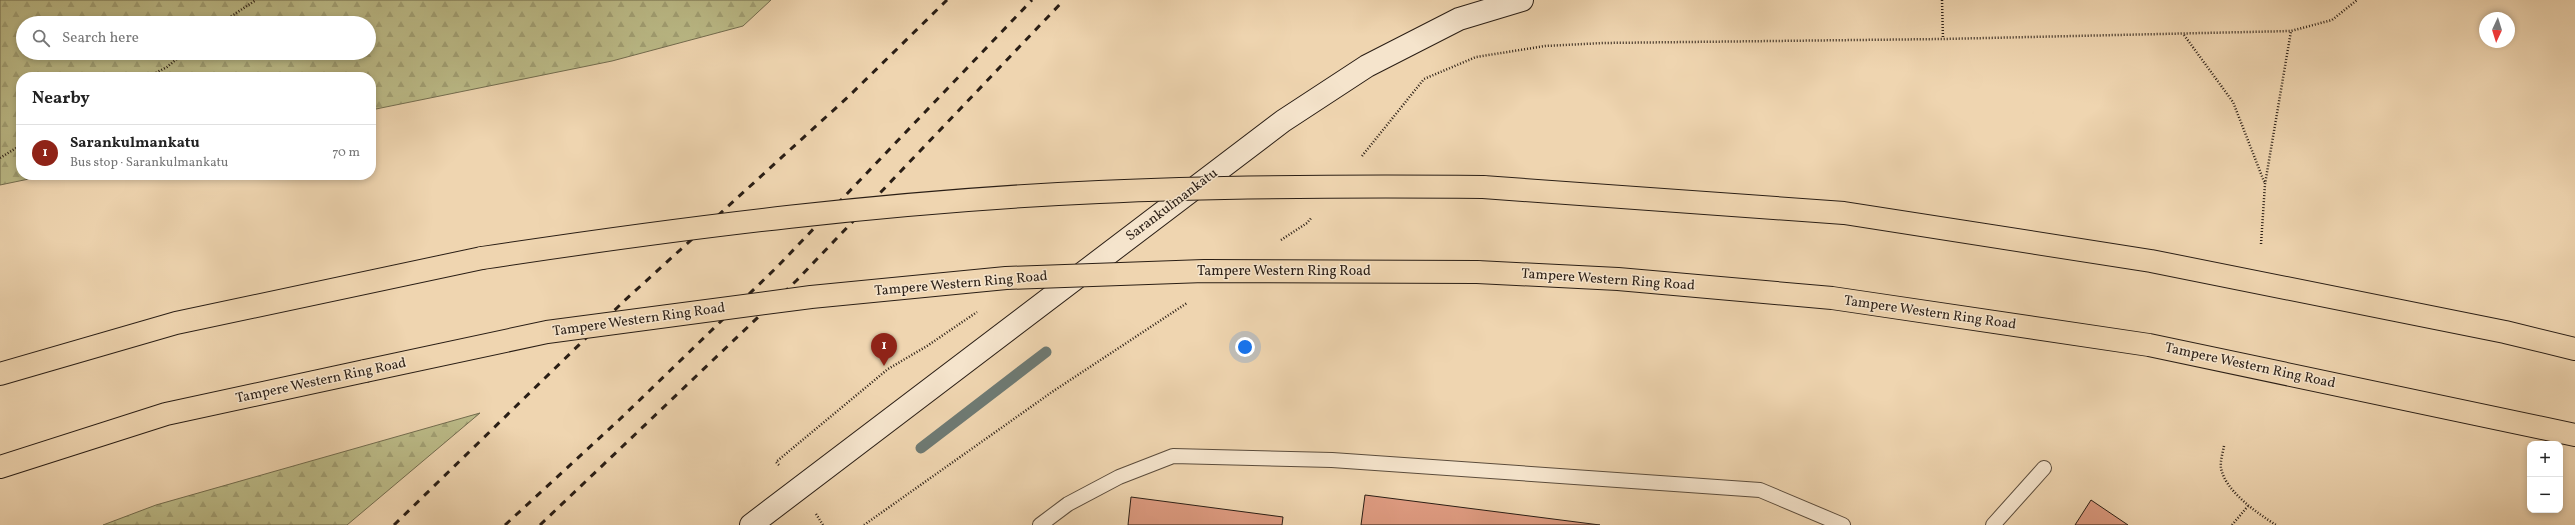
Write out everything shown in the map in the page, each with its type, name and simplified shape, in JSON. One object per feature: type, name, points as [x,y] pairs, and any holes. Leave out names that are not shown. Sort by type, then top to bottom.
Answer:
[{"type":"highway","points":[[0,374],[176,323],[482,258],[652,232],[930,203],[1098,192],[1271,185],[1483,187],[1844,213],[2150,261],[2497,331],[2575,349]]},
{"type":"highway","name":"Tampere Western Ring Road","points":[[0,467],[166,414],[547,332],[811,297],[1006,278],[1204,270],[1477,272],[1618,279],[1832,298],[2141,344],[2575,435]]},
{"type":"main road","name":"Sarankulmankatu","points":[[751,525],[1283,121],[1367,66],[1459,19],[1522,0]]},
{"type":"lane","points":[[1040,525],[1068,504],[1119,477],[1173,456],[1332,460],[1760,490],[1842,525]]},
{"type":"lane","points":[[1993,525],[2044,468]]},
{"type":"path","points":[[232,16],[256,0]]},
{"type":"path","points":[[1942,0],[1943,39],[2184,35],[2291,31],[2332,20],[2357,0]]},
{"type":"path","points":[[2261,244],[2265,184],[2291,31]]},
{"type":"path","points":[[2184,35],[2233,102],[2265,184]]},
{"type":"path","points":[[159,72],[167,68],[176,60]]},
{"type":"path","points":[[0,158],[16,148]]},
{"type":"path","points":[[776,462],[888,369],[927,346]]},
{"type":"path","points":[[2224,446],[2221,468],[2234,493],[2248,506],[2276,525]]},
{"type":"path","points":[[2232,525],[2248,506]]},
{"type":"green space","points":[[0,0],[771,0],[743,26],[612,61],[376,109],[376,72],[16,72],[16,180],[24,180],[0,185]]},
{"type":"green space","points":[[480,413],[347,525],[103,525],[156,505]]},
{"type":"building","points":[[1365,495],[1600,525],[1361,525]]},
{"type":"building","points":[[1131,497],[1283,517],[1282,525],[1128,525]]},
{"type":"building","points":[[2091,500],[2128,525],[2075,525]]},
{"type":"waterway","points":[[921,448],[1046,352]]},
{"type":"railway","points":[[394,525],[623,302],[849,96],[947,0]]},
{"type":"railway","points":[[505,525],[619,420],[778,266],[1032,0]]},
{"type":"railway","points":[[540,525],[797,280],[1064,0]]},
{"type":"place","name":"Sarankulmankatu","points":[[884,366]]}]
